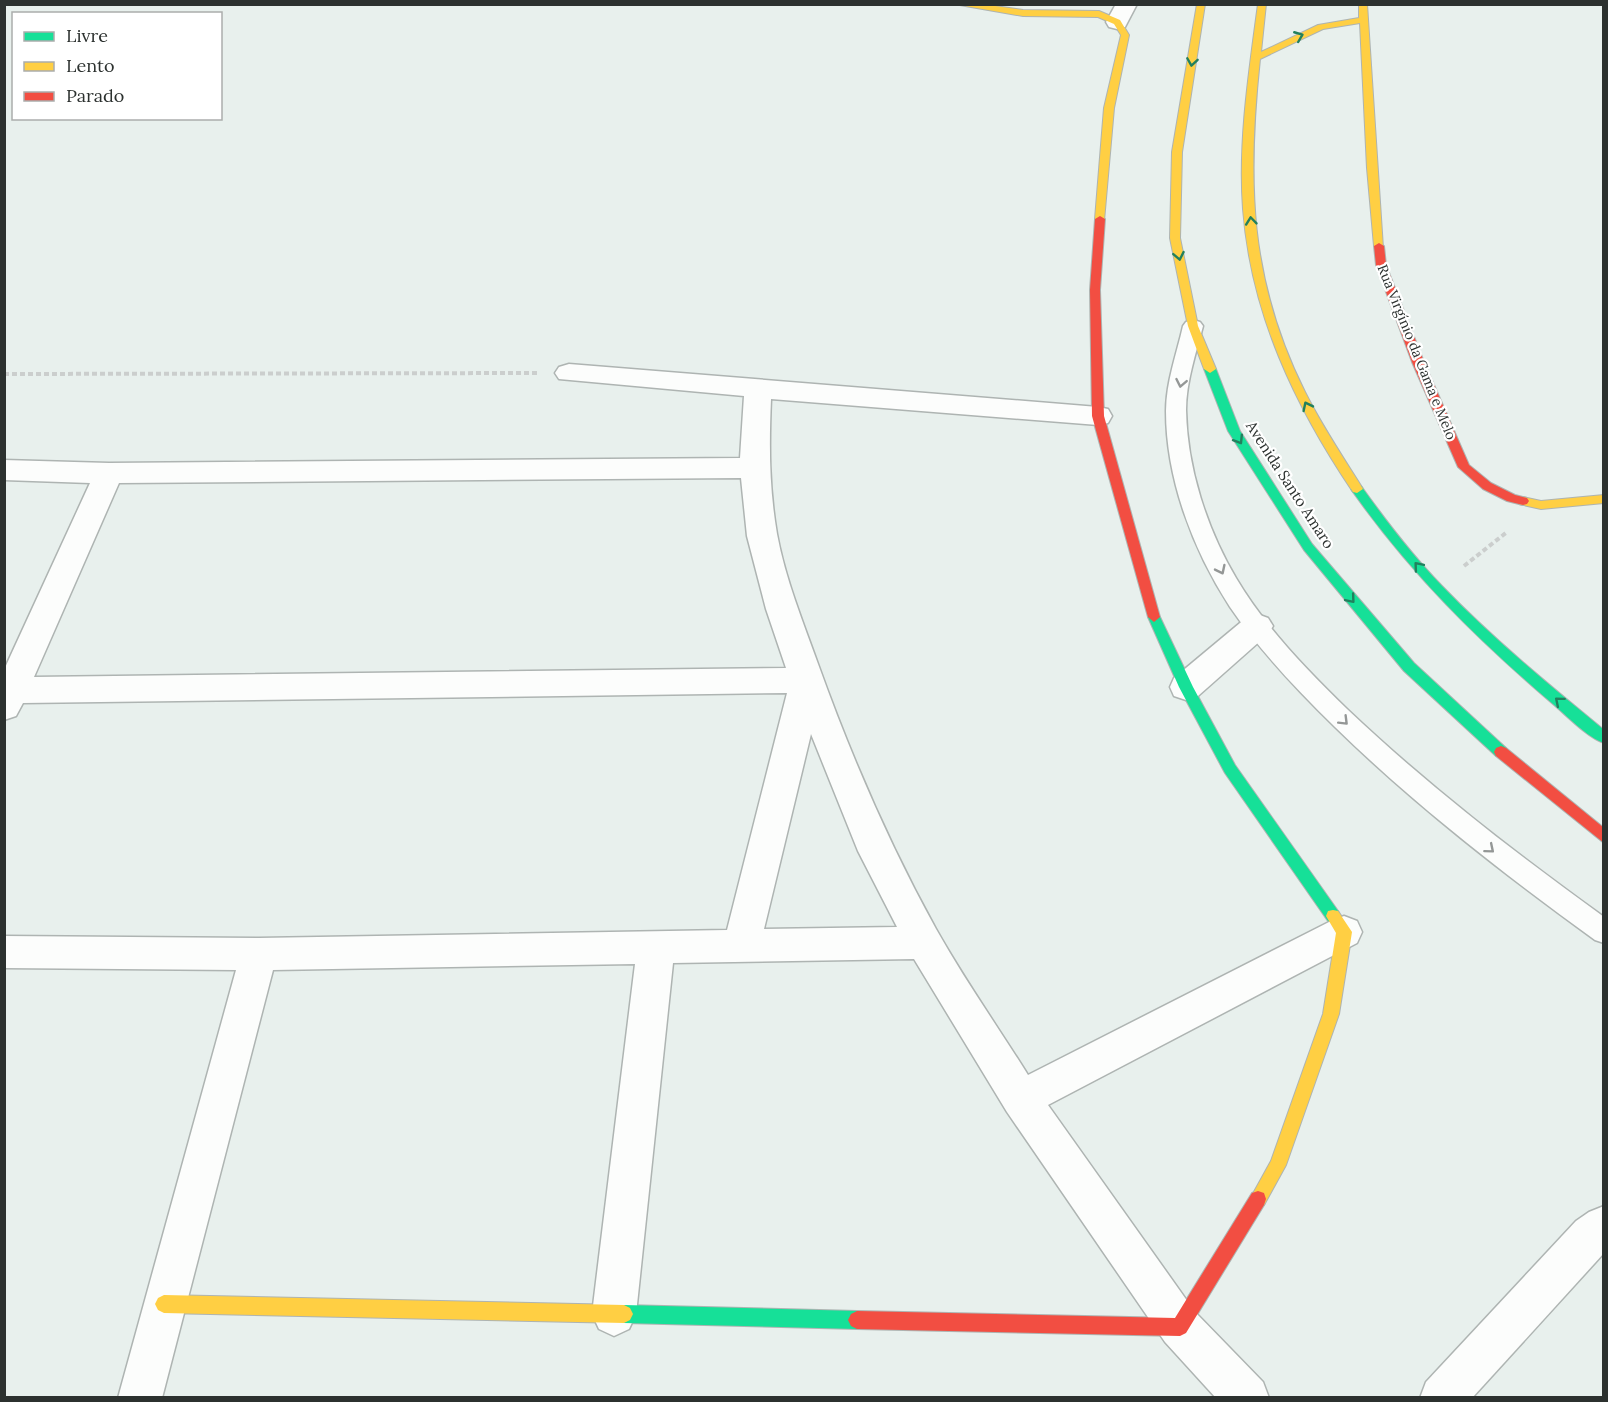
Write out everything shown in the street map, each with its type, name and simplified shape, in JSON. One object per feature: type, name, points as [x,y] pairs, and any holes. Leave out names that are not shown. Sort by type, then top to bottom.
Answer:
[{"type":"main road","points":[[164,1304],[1180,1327],[1278,1166],[1331,1014],[1344,932],[1230,769],[1186,687],[1150,609],[1098,416],[1095,290],[1109,108],[1125,35],[1122,13],[1023,13],[958,4]]},
{"type":"main road","points":[[1262,4],[1246,155],[1250,220],[1257,274],[1278,346],[1321,435],[1385,527],[1436,588],[1525,673],[1604,738]]},
{"type":"main road","name":"Rua Virgínio da Gama e Melo","points":[[1363,4],[1362,20],[1381,265],[1418,362],[1464,467],[1487,486],[1511,498],[1541,505],[1604,499]]},
{"type":"main road","name":"Avenida Santo Amaro","points":[[1201,5],[1177,152],[1175,238],[1193,326],[1234,431],[1308,548],[1409,667],[1507,757],[1604,837]]},
{"type":"main road","points":[[1328,9],[1344,20]]},
{"type":"main road","points":[[1255,58],[1289,40],[1344,20],[1362,20]]},
{"type":"street","points":[[570,373],[1098,416]]},
{"type":"street","points":[[758,388],[754,468],[762,536],[782,609],[807,680],[840,767],[876,850],[924,944],[1021,1099],[1180,1327],[1247,1398]]},
{"type":"street","points":[[4,470],[109,473],[754,468]]},
{"type":"street","points":[[109,473],[8,699],[807,680]]},
{"type":"street","points":[[1186,687],[1257,626]]},
{"type":"street","points":[[742,946],[807,680]]},
{"type":"street","points":[[1021,1099],[1344,932]]},
{"type":"street","points":[[4,951],[259,954],[924,944]]},
{"type":"street","points":[[614,1314],[656,948]]},
{"type":"street","points":[[140,1398],[259,954]]},
{"type":"street","points":[[1442,1398],[1591,1236],[1604,1226]]},
{"type":"lane","points":[[1193,326],[1176,408],[1182,461],[1198,523],[1227,583],[1257,626],[1302,679],[1377,754],[1501,858],[1604,932]]},
{"type":"path","points":[[4,374],[570,373]]},
{"type":"path","points":[[1436,588],[1541,505]]},
{"type":"traffic: fast","points":[[1210,369],[1234,431],[1308,547],[1409,667],[1501,752]]},
{"type":"traffic: fast","points":[[1357,489],[1406,553],[1456,609],[1518,666],[1604,738]]},
{"type":"traffic: fast","points":[[1154,617],[1186,687],[1230,769],[1333,916]]},
{"type":"traffic: fast","points":[[624,1314],[857,1320]]},
{"type":"traffic: slow","points":[[958,4],[1023,13],[1099,14],[1117,22],[1125,35],[1109,108],[1100,219]]},
{"type":"traffic: slow","points":[[1201,4],[1177,152],[1175,238],[1193,326],[1210,369]]},
{"type":"traffic: slow","points":[[1262,4],[1250,106],[1247,157],[1248,208],[1259,283],[1283,356],[1299,391],[1316,425],[1357,489]]},
{"type":"traffic: slow","points":[[1363,4],[1372,168],[1379,246]]},
{"type":"traffic: slow","points":[[1255,58],[1321,27],[1362,20]]},
{"type":"traffic: slow","points":[[1523,501],[1541,505],[1604,499]]},
{"type":"traffic: slow","points":[[1258,1199],[1278,1165],[1331,1014],[1344,932],[1333,916]]},
{"type":"traffic: slow","points":[[164,1304],[624,1314]]},
{"type":"traffic: jam","points":[[1100,219],[1095,290],[1098,416],[1154,617]]},
{"type":"traffic: jam","points":[[1379,246],[1381,265],[1418,362],[1464,467],[1487,486],[1511,498],[1523,501]]},
{"type":"traffic: jam","points":[[1501,752],[1604,837]]},
{"type":"traffic: jam","points":[[857,1320],[1180,1327],[1258,1199]]}]
